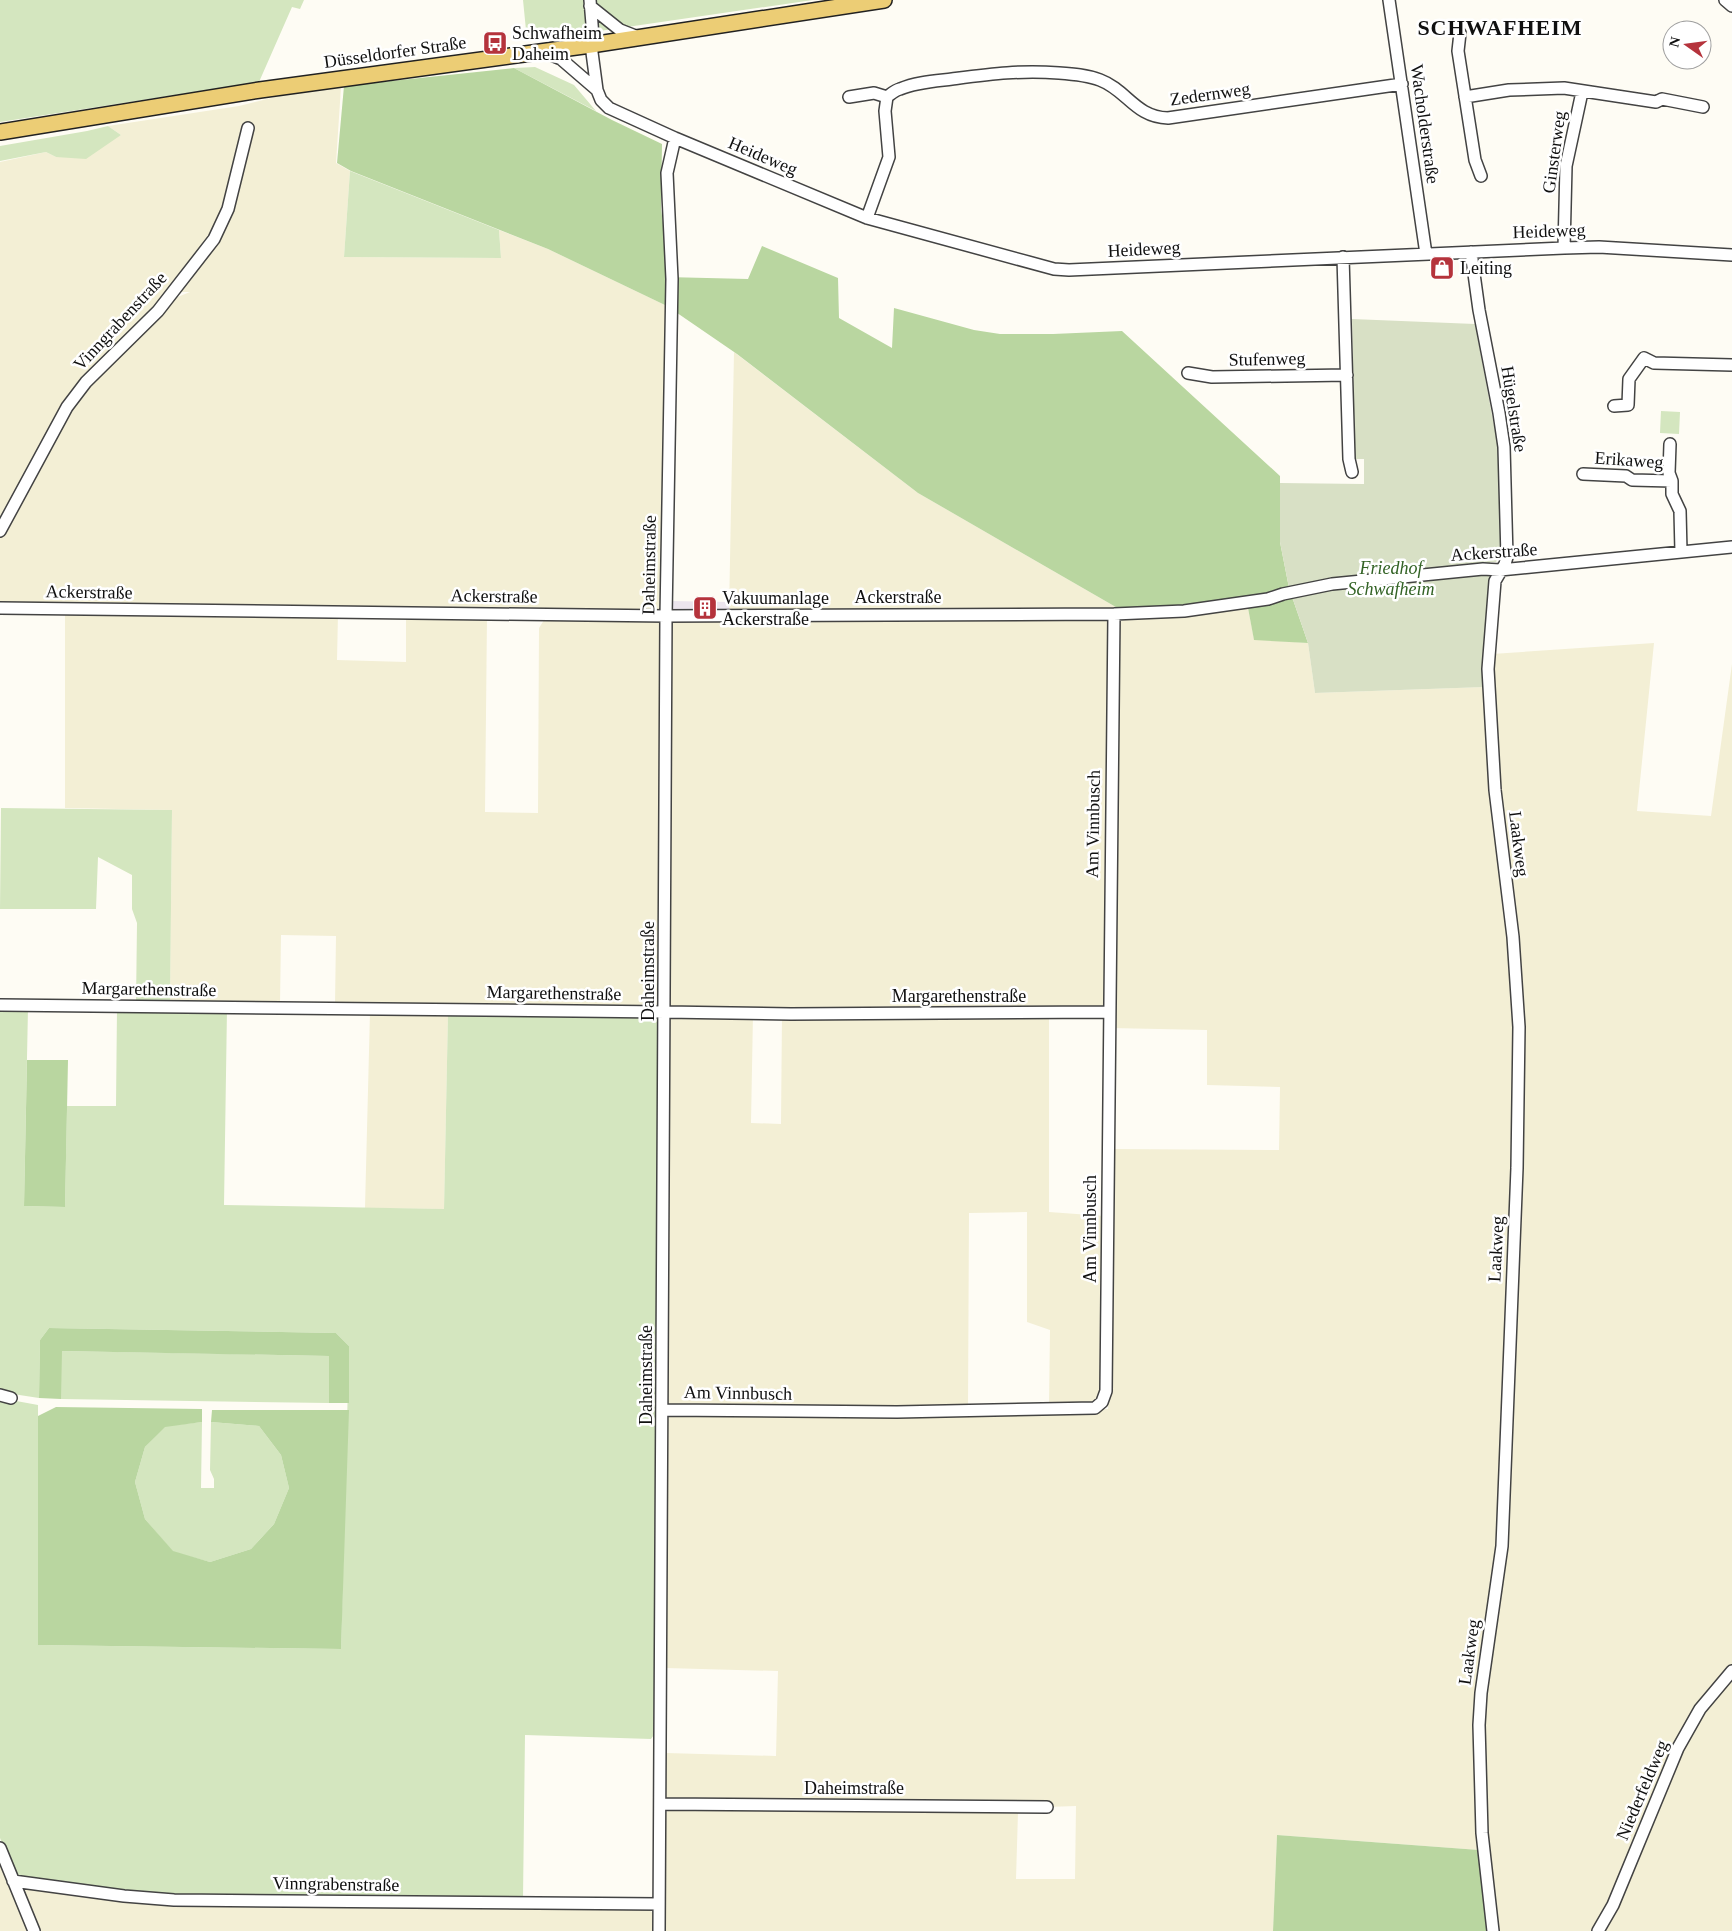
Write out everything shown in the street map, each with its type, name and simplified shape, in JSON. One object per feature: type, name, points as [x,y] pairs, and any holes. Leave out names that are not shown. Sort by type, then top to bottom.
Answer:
[{"type":"main road","name":"Düsseldorfer Straße","points":[[0,132],[269,89],[592,45],[884,0]]},
{"type":"street","name":"Wacholderstraße","points":[[1389,0],[1426,254]]},
{"type":"street","points":[[1725,0],[1732,6]]},
{"type":"street","points":[[590,3],[620,30],[638,37]]},
{"type":"street","points":[[590,3],[597,90]]},
{"type":"street","points":[[1460,33],[1458,51],[1475,160],[1481,176]]},
{"type":"street","name":"Heideweg","points":[[542,51],[561,59],[597,90],[601,100],[609,108],[675,138],[867,218],[1054,269],[1599,247],[1732,254]]},
{"type":"street","name":"Zedernweg","points":[[887,97],[899,89],[926,82],[1027,71],[1073,74],[1101,80],[1111,85],[1146,113],[1154,117],[1168,118],[1402,84]]},
{"type":"street","name":"Ginsterweg","points":[[1465,96],[1530,89],[1564,88],[1656,102],[1662,99],[1703,107]]},
{"type":"street","name":"Ginsterweg","points":[[1564,248],[1566,166],[1582,92]]},
{"type":"street","points":[[849,97],[874,93],[887,97],[885,111],[889,157],[867,218]]},
{"type":"street","name":"Vinngrabenstraße","points":[[0,531],[67,407],[86,382],[158,311],[214,239],[228,209],[248,128]]},
{"type":"street","name":"Daheimstraße","points":[[659,1931],[666,616],[672,279],[667,173],[675,138]]},
{"type":"street","name":"Hügelstraße","points":[[1471,252],[1479,310],[1500,413],[1504,447],[1507,557],[1500,570]]},
{"type":"street","points":[[1343,257],[1349,459],[1352,472]]},
{"type":"street","points":[[1614,406],[1628,405],[1629,379],[1644,358],[1654,363],[1732,365]]},
{"type":"street","name":"Stufenweg","points":[[1188,373],[1212,378],[1347,375]]},
{"type":"street","name":"Erikaweg","points":[[1670,444],[1672,494],[1680,511],[1681,552]]},
{"type":"street","name":"Erikaweg","points":[[1583,474],[1626,476],[1632,480],[1672,481]]},
{"type":"street","name":"Ackerstraße","points":[[0,608],[666,616],[1114,614],[1184,610],[1238,604],[1332,584],[1474,570],[1500,570],[1732,547]]},
{"type":"street","name":"Laakweg","points":[[1493,1931],[1482,1833],[1479,1725],[1481,1693],[1502,1546],[1517,1168],[1519,1026],[1514,937],[1495,790],[1488,670],[1495,581],[1500,570]]},
{"type":"street","name":"Am Vinnbusch","points":[[663,1410],[897,1412],[1095,1408],[1102,1402],[1106,1391],[1114,614]]},
{"type":"street","name":"Margarethenstraße","points":[[0,1006],[791,1014],[1109,1012]]},
{"type":"street","name":"Niederfeldweg","points":[[1598,1931],[1613,1905],[1678,1748],[1700,1709],[1732,1671]]},
{"type":"street","name":"Daheimstraße","points":[[661,1804],[1047,1807]]},
{"type":"street","points":[[0,1848],[34,1931]]},
{"type":"street","name":"Vinngrabenstraße","points":[[13,1881],[124,1896],[174,1900],[660,1904]]},
{"type":"shaded area","points":[[341,87],[336,163],[350,171],[344,257],[501,258],[499,230],[548,249],[667,306],[661,609],[656,612],[0,606],[0,538],[70,408],[88,384],[175,298],[190,292],[168,292],[83,379],[0,525],[0,162],[46,152],[56,157],[121,135],[108,126],[239,106],[291,93]]},
{"type":"shaded area","points":[[734,352],[918,493],[1121,610],[729,612]]},
{"type":"shaded area","points":[[671,601],[729,602],[729,612],[671,611]]},
{"type":"shaded area","points":[[1248,608],[1254,639],[1308,643],[1315,693],[1485,687],[1515,1027],[1510,1270],[1503,1370],[1498,1545],[1488,1611],[1479,1850],[1277,1835],[1273,1931],[663,1931],[665,1813],[673,1808],[1018,1812],[1016,1879],[1075,1879],[1076,1806],[667,1799],[664,1793],[666,1753],[776,1756],[778,1671],[666,1668],[667,1423],[669,1416],[678,1413],[897,1414],[1108,1409],[1111,1149],[1279,1150],[1280,1087],[1207,1085],[1207,1030],[1111,1028],[1118,625],[1122,620],[1133,618]]},
{"type":"shaded area","points":[[65,614],[338,614],[337,660],[406,662],[406,616],[487,616],[485,812],[538,813],[539,628],[546,617],[663,621],[660,1004],[657,1007],[335,1004],[336,936],[281,935],[280,1004],[170,1004],[172,810],[65,808]]},
{"type":"shaded area","points":[[1103,619],[1110,622],[1105,1007],[1103,1009],[672,1008],[669,1005],[671,623],[673,620]]},
{"type":"shaded area","points":[[1654,643],[1637,811],[1711,816],[1732,664],[1732,1665],[1696,1706],[1609,1904],[1593,1931],[1497,1931],[1485,1815],[1481,1724],[1505,1546],[1521,1025],[1494,734],[1492,654]]},
{"type":"shaded area","points":[[370,1012],[448,1013],[444,1209],[365,1208]]},
{"type":"shaded area","points":[[753,1014],[751,1123],[781,1124],[782,1014],[1049,1015],[1049,1212],[1104,1216],[1103,1390],[1093,1405],[1049,1406],[1050,1330],[1027,1322],[1027,1212],[969,1213],[968,1408],[673,1406],[668,1403],[669,1018],[671,1015]]},
{"type":"shaded area","points":[[1732,1679],[1732,1931],[1603,1931],[1682,1750],[1704,1712]]},
{"type":"shaded area","points":[[0,1855],[31,1931],[0,1931]]},
{"type":"shaded area","points":[[23,1888],[648,1909],[654,1914],[657,1931],[39,1931],[22,1892]]},
{"type":"green space","points":[[0,0],[304,0],[300,9],[292,7],[259,82],[0,122]]},
{"type":"green space","points":[[523,0],[813,0],[527,40]]},
{"type":"green space","points":[[535,67],[574,85],[596,111],[514,68]]},
{"type":"green space","points":[[514,68],[662,144],[661,209],[666,244],[666,277],[748,279],[762,246],[838,278],[839,318],[892,348],[894,308],[974,330],[1000,334],[1122,331],[1280,476],[1280,542],[1289,588],[1308,643],[1254,640],[1248,608],[1182,607],[1121,610],[918,493],[737,354],[667,306],[548,249],[351,171],[337,163],[344,86]]},
{"type":"green space","points":[[108,126],[121,135],[86,159],[56,157],[46,152],[0,161],[0,146]]},
{"type":"green space","points":[[350,171],[499,230],[501,258],[344,257]]},
{"type":"green space","name":"Friedhof Schwafheim","points":[[1352,319],[1475,324],[1500,458],[1501,554],[1496,562],[1490,562],[1485,687],[1315,693],[1308,643],[1289,588],[1280,542],[1280,483],[1364,484],[1364,459],[1355,459]]},
{"type":"green space","points":[[1661,411],[1680,412],[1679,434],[1660,433]]},
{"type":"green space","points":[[1,808],[172,810],[170,1004],[136,1004],[137,923],[132,909],[132,875],[98,857],[96,909],[0,909]]},
{"type":"green space","points":[[0,1008],[28,1008],[24,1206],[65,1207],[67,1106],[116,1106],[117,1009],[227,1009],[224,1205],[444,1209],[448,1013],[660,1017],[656,1732],[651,1739],[525,1735],[523,1898],[171,1897],[25,1879],[12,1867],[0,1838],[0,1398],[38,1405],[38,1645],[341,1649],[349,1346],[336,1333],[49,1328],[40,1340],[39,1398],[0,1392]]},
{"type":"green space","points":[[27,1060],[68,1060],[65,1207],[24,1206]]},
{"type":"green space","points":[[49,1328],[336,1333],[349,1346],[349,1403],[329,1403],[329,1356],[62,1351],[61,1399],[39,1398],[40,1340]]},
{"type":"green space","points":[[61,1351],[330,1356],[329,1403],[61,1399]]},
{"type":"green space","points":[[56,1407],[202,1409],[202,1422],[165,1427],[145,1447],[135,1482],[145,1519],[173,1551],[210,1562],[251,1549],[274,1524],[289,1488],[281,1455],[259,1426],[211,1422],[212,1410],[349,1410],[341,1649],[38,1645],[38,1416]]},
{"type":"green space","points":[[202,1422],[201,1488],[214,1488],[214,1479],[210,1470],[211,1422],[259,1426],[281,1455],[289,1488],[274,1524],[251,1549],[210,1562],[173,1552],[145,1519],[135,1482],[145,1447],[165,1426]]},
{"type":"green space","points":[[1277,1835],[1479,1850],[1489,1931],[1273,1931]]},
{"type":"place","name":"Schwafheim Daheim","points":[[495,43]]},
{"type":"place","name":"Leiting","points":[[1442,268]]},
{"type":"place","name":"Vakuumanlage Ackerstraße","points":[[705,608]]},
{"type":"district","name":"SCHWAFHEIM","points":[[1500,27]]}]
